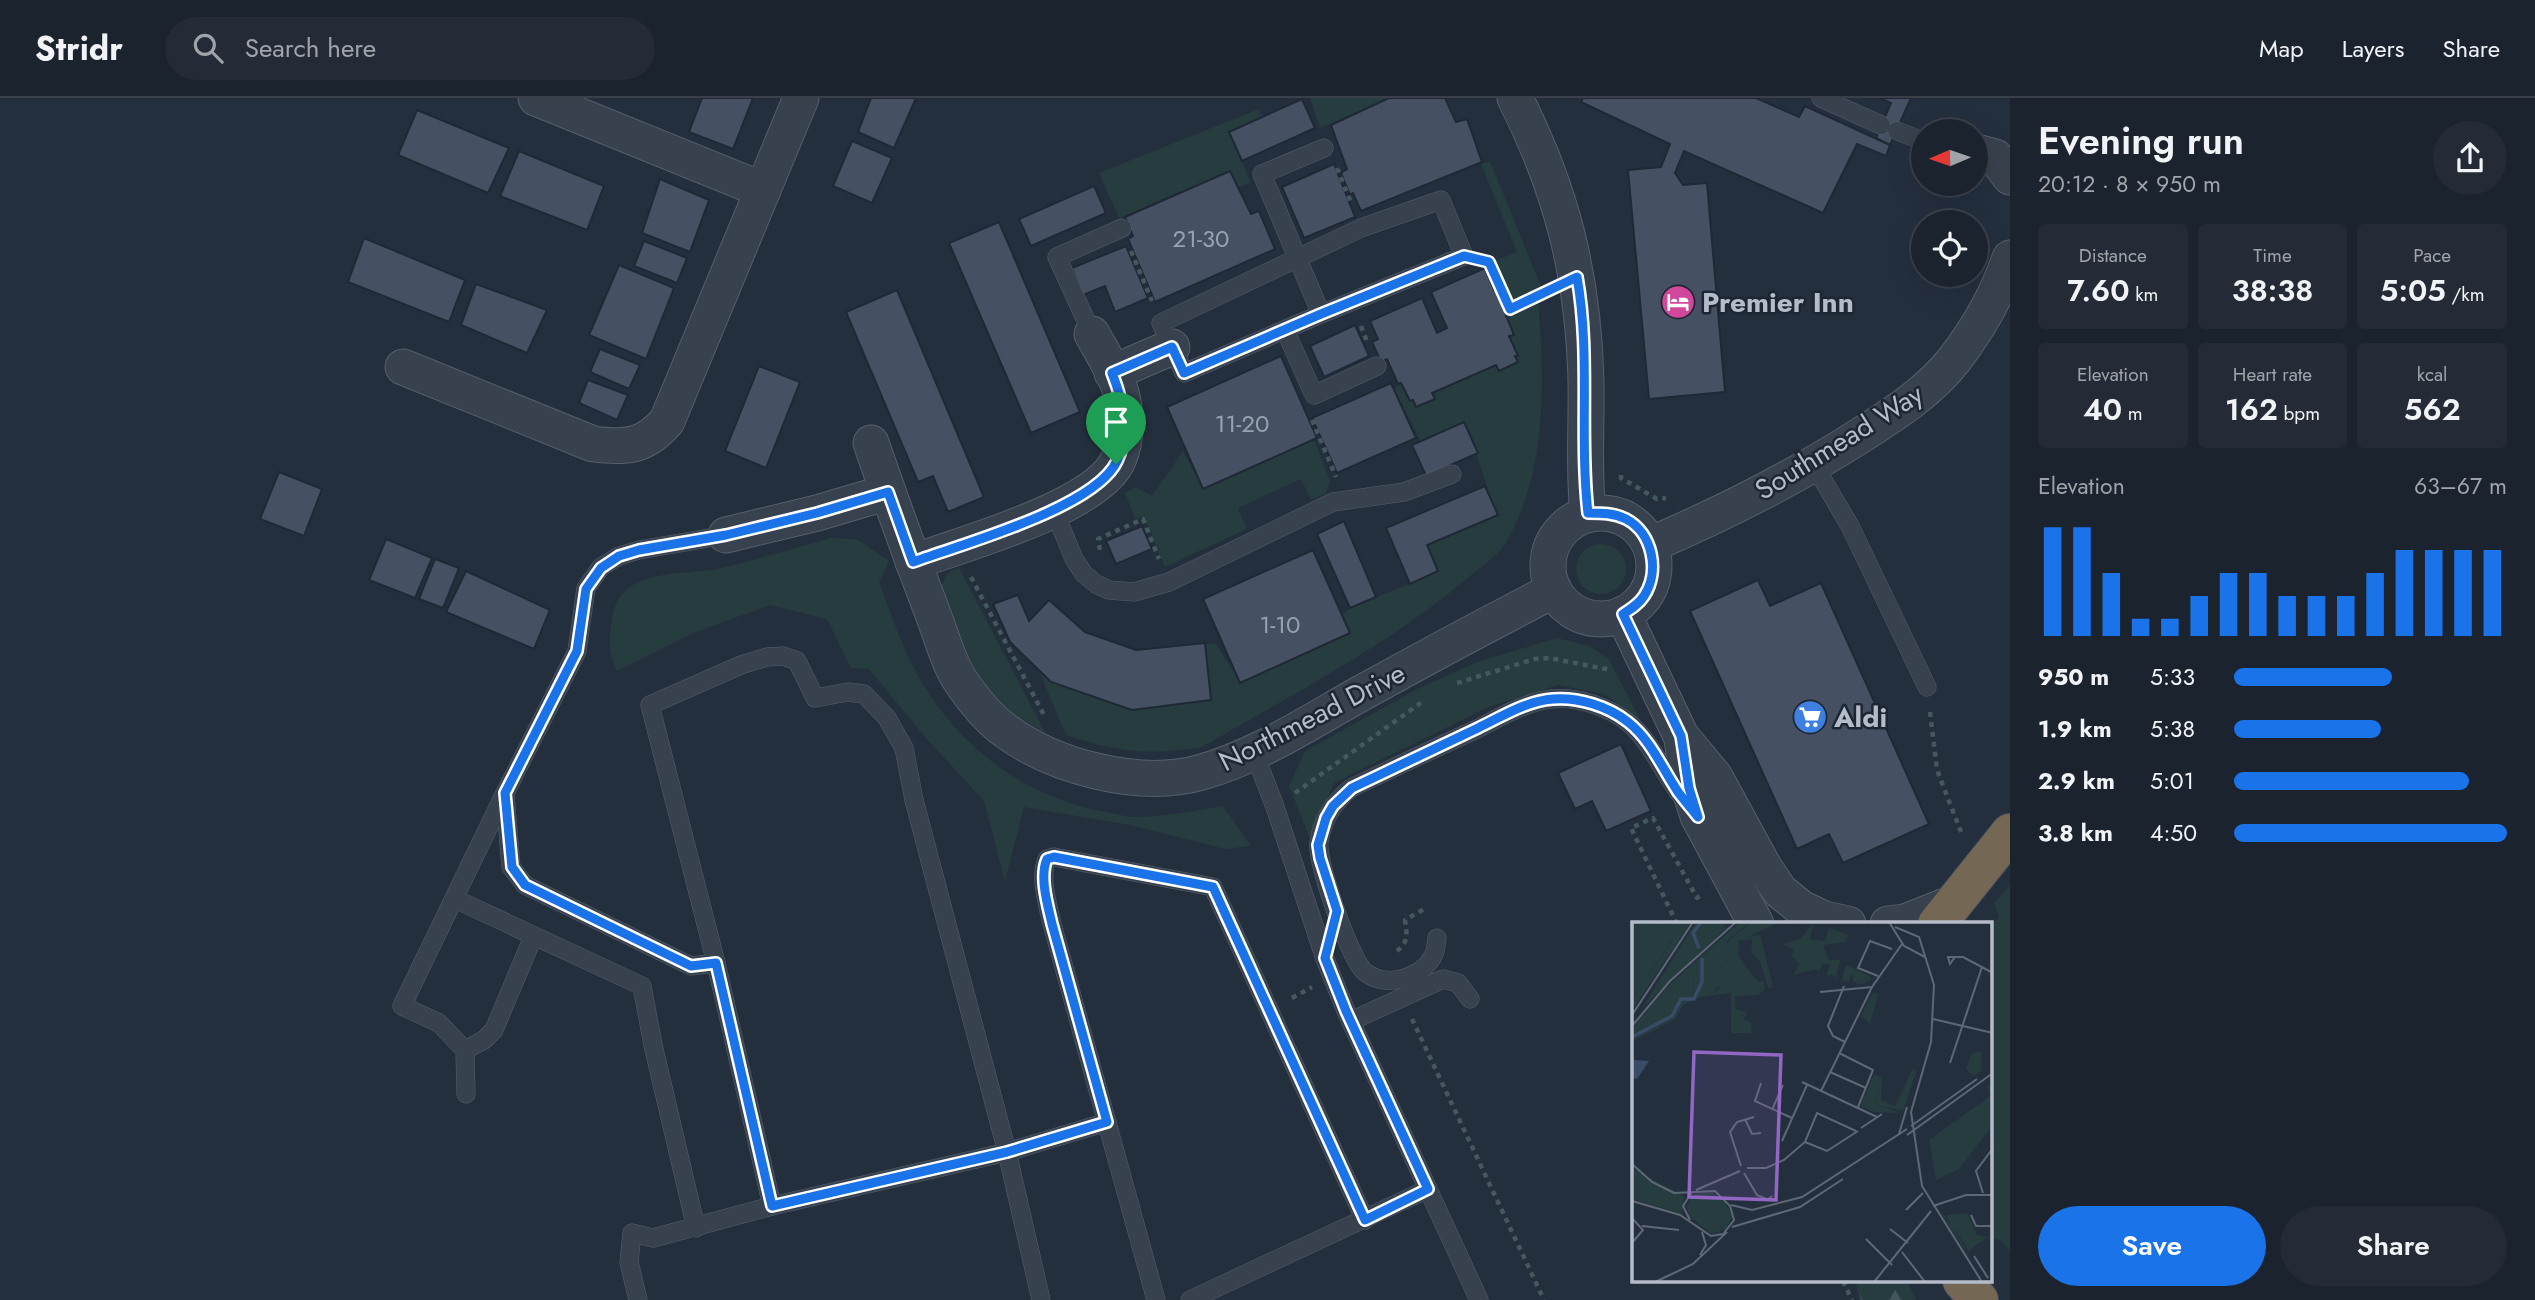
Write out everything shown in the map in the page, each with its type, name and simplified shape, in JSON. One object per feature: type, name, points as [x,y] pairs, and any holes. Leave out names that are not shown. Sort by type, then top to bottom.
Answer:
[{"type":"highway","points":[[1945,913],[2010,833]]},
{"type":"highway","points":[[1947,1282],[1951,1300]]},
{"type":"highway","points":[[1963,1282],[1979,1300]]},
{"type":"street","points":[[536,98],[763,191]]},
{"type":"street","points":[[403,367],[593,444],[619,447],[644,442],[655,435],[667,421],[801,98]]},
{"type":"street","points":[[1515,98],[1549,176],[1573,252],[1586,381],[1584,477],[1588,513]]},
{"type":"street","points":[[1988,155],[1995,157],[2010,177]]},
{"type":"street","name":"Southmead Way","points":[[1650,545],[1725,512],[1814,465],[1900,410],[1939,376],[1979,326],[1993,302],[2010,258]]},
{"type":"street","points":[[913,562],[1054,510],[1092,489],[1116,464],[1123,448],[1124,405],[1112,373],[1092,334]]},
{"type":"street","points":[[1112,373],[1166,335]]},
{"type":"street","name":"Northmead Drive","points":[[871,443],[958,678],[980,708],[1019,740],[1100,772],[1160,778],[1200,773],[1254,752],[1305,727],[1367,690],[1554,590]]},
{"type":"street","points":[[726,535],[888,492]]},
{"type":"street","points":[[1588,513],[1608,513],[1627,520],[1650,545],[1653,577],[1644,596],[1623,614],[1612,618],[1595,618],[1572,611],[1554,590],[1549,577],[1548,558],[1555,540],[1568,524],[1588,513]]},
{"type":"street","points":[[1623,614],[1681,736],[1715,777],[1780,891],[1801,908],[1824,919],[1838,922]]},
{"type":"street","points":[[1681,736],[1689,788],[1698,817],[1755,922]]},
{"type":"street","points":[[1905,922],[1945,913]]},
{"type":"lane","points":[[1821,98],[1911,136]]},
{"type":"lane","points":[[1321,314],[1262,174],[1324,148]]},
{"type":"lane","points":[[1441,200],[1464,256],[1184,373],[1166,335],[1298,258],[1361,228],[1441,200]]},
{"type":"lane","points":[[1092,334],[1057,257],[1122,228]]},
{"type":"lane","points":[[1285,330],[1314,395],[1377,366]]},
{"type":"lane","points":[[1814,465],[1850,526],[1927,687]]},
{"type":"lane","points":[[1054,510],[1074,559],[1084,574],[1109,590],[1135,592],[1169,582],[1333,502],[1405,492],[1452,474]]},
{"type":"lane","points":[[466,1094],[464,1050],[439,1023],[402,1006],[577,651],[586,589],[601,568],[619,556],[726,535]]},
{"type":"lane","points":[[772,1206],[716,963],[650,705],[741,665],[783,656],[797,662],[815,698],[848,692],[864,694],[887,718],[904,748],[914,800],[1007,1152],[1041,1300]]},
{"type":"lane","points":[[1437,938],[1434,953],[1420,971],[1398,980],[1381,980],[1366,973],[1359,965],[1337,911],[1320,858],[1318,845],[1326,818],[1342,796],[1352,788],[1522,707],[1552,699],[1580,700],[1614,712],[1628,722],[1652,750],[1678,793],[1698,817]]},
{"type":"lane","points":[[1254,752],[1325,958],[1351,1021],[1479,1300]]},
{"type":"lane","points":[[505,793],[512,867],[525,885],[691,966],[716,963]]},
{"type":"lane","points":[[1156,1300],[1052,924],[1047,897],[1047,859],[1054,857],[1213,887],[1365,1220]]},
{"type":"lane","points":[[455,899],[642,986],[653,1045],[696,1228]]},
{"type":"lane","points":[[1325,958],[1337,911]]},
{"type":"lane","points":[[464,1050],[484,1040],[494,1030],[533,937]]},
{"type":"lane","points":[[1351,1021],[1443,979],[1458,983],[1470,999]]},
{"type":"lane","points":[[638,1300],[629,1262],[632,1233],[653,1238],[696,1228],[772,1206],[1007,1152],[1107,1122]]},
{"type":"lane","points":[[1190,1300],[1428,1189]]},
{"type":"path","points":[[1324,148],[1328,146],[1361,228]]},
{"type":"path","points":[[1122,228],[1166,335]]},
{"type":"path","points":[[1464,256],[1489,262],[1510,309]]},
{"type":"path","points":[[1504,312],[1577,277]]},
{"type":"path","points":[[1351,302],[1377,366]]},
{"type":"path","points":[[1314,395],[1303,400],[1346,500]]},
{"type":"path","points":[[1074,559],[1101,550],[1098,539],[1143,519],[1169,582]]},
{"type":"path","points":[[955,547],[1041,706],[1065,760]]},
{"type":"path","points":[[1927,687],[1937,770],[1961,832]]},
{"type":"path","points":[[1676,922],[1631,828],[1653,818],[1697,898],[1732,879]]},
{"type":"path","points":[[1402,997],[1544,1300]]},
{"type":"path","points":[[1843,1282],[1852,1300]]},
{"type":"green space","points":[[1310,98],[1389,98],[1320,128]]},
{"type":"green space","points":[[1259,109],[1262,118],[1229,132],[1251,183],[1238,187],[1229,171],[1119,218],[1099,173]]},
{"type":"green space","points":[[1490,161],[1542,289],[1511,301],[1495,261],[1517,252],[1481,164]]},
{"type":"green space","points":[[1538,301],[1542,394],[1536,458],[1519,517],[1505,544],[1494,557],[1439,601],[1374,646],[1202,747],[1133,751],[1066,735],[1038,669],[1052,682],[1132,710],[1211,700],[1204,644],[1216,644],[1240,682],[1350,634],[1342,615],[1350,608],[1438,572],[1427,545],[1497,515],[1464,422],[1421,442],[1394,389],[1401,383],[1409,401],[1413,400],[1416,407],[1434,399],[1432,393],[1496,365],[1499,371],[1517,363],[1509,336],[1513,335],[1506,316]]},
{"type":"green space","points":[[1314,439],[1330,481],[1326,493],[1311,500],[1301,479],[1238,508],[1247,529],[1165,567],[1144,516],[1135,519],[1125,493],[1135,487],[1152,496],[1183,451],[1203,488]]},
{"type":"green space","points":[[831,538],[856,539],[889,561],[879,583],[903,645],[921,681],[955,727],[997,766],[1046,794],[1073,804],[1125,816],[1167,815],[1223,806],[1251,846],[1225,849],[1130,825],[1024,807],[1005,881],[984,801],[926,738],[869,669],[851,668],[827,619],[770,605],[693,633],[617,671],[611,652],[611,627],[617,602],[627,590],[655,577],[722,568]]},
{"type":"green space","points":[[1601,544],[1618,552],[1626,569],[1618,586],[1601,594],[1584,586],[1576,569],[1584,552]]},
{"type":"green space","points":[[959,568],[1046,734],[1020,718],[993,694],[966,651],[941,587],[947,574]]},
{"type":"green space","points":[[1557,638],[1589,646],[1608,658],[1641,721],[1604,694],[1558,685],[1488,707],[1334,783],[1310,839],[1289,786],[1305,751],[1417,689],[1480,661]]},
{"type":"green space","points":[[2010,885],[2010,1251],[2000,1240],[1993,1238],[1993,926],[1999,916],[1994,903]]},
{"type":"green space","points":[[1855,1282],[1907,1282],[1916,1300],[1861,1300]]},
{"type":"building","points":[[702,98],[753,98],[733,149],[689,132]]},
{"type":"building","points":[[871,98],[916,98],[894,148],[858,132]]},
{"type":"building","points":[[1389,98],[1445,98],[1456,122],[1467,119],[1482,162],[1361,211],[1353,193],[1350,195],[1341,173],[1347,169],[1331,125]]},
{"type":"building","name":"Premier Inn","points":[[1583,98],[1756,98],[1799,117],[1805,106],[1890,145],[1886,156],[1857,144],[1823,213],[1684,151],[1675,173],[1683,185],[1707,183],[1725,392],[1649,399],[1628,170],[1661,167],[1670,144],[1581,102]]},
{"type":"building","points":[[1880,98],[1911,98],[1890,145],[1876,138],[1891,103]]},
{"type":"building","points":[[1302,99],[1315,128],[1242,161],[1229,132]]},
{"type":"building","points":[[417,110],[509,148],[488,193],[398,155]]},
{"type":"building","points":[[852,141],[892,158],[872,203],[833,186]]},
{"type":"building","points":[[519,151],[604,186],[587,230],[500,196]]},
{"type":"building","points":[[1334,164],[1355,217],[1304,238],[1282,187]]},
{"type":"building","points":[[1230,171],[1251,214],[1259,211],[1275,249],[1155,302],[1128,239],[1133,236],[1125,217]]},
{"type":"building","points":[[660,179],[709,200],[690,252],[642,233]]},
{"type":"building","points":[[1094,186],[1106,213],[1031,246],[1019,219]]},
{"type":"building","points":[[999,222],[1080,412],[1031,433],[949,243]]},
{"type":"building","points":[[364,238],[465,280],[449,322],[348,282]]},
{"type":"building","points":[[644,241],[687,258],[677,283],[634,266]]},
{"type":"building","points":[[1126,246],[1148,298],[1115,312],[1105,286],[1083,295],[1072,268]]},
{"type":"building","points":[[619,265],[674,288],[646,359],[589,335]]},
{"type":"building","points":[[1485,268],[1494,290],[1499,287],[1507,305],[1503,308],[1514,335],[1509,336],[1518,362],[1499,371],[1496,365],[1432,393],[1435,399],[1416,407],[1401,383],[1398,384],[1387,359],[1381,362],[1372,342],[1378,339],[1370,321],[1422,298],[1437,333],[1447,328],[1431,292]]},
{"type":"building","points":[[476,284],[547,310],[527,353],[461,325]]},
{"type":"building","points":[[897,290],[984,497],[948,512],[933,476],[918,482],[846,312]]},
{"type":"building","points":[[1355,325],[1369,356],[1324,377],[1310,346]]},
{"type":"building","points":[[600,349],[640,365],[629,389],[590,372]]},
{"type":"building","points":[[1281,356],[1317,438],[1203,489],[1167,407]]},
{"type":"building","points":[[759,366],[800,382],[766,468],[725,451]]},
{"type":"building","points":[[588,380],[628,395],[617,420],[579,403]]},
{"type":"building","points":[[1391,383],[1416,438],[1337,473],[1312,418]]},
{"type":"building","points":[[1464,422],[1478,453],[1426,476],[1412,445]]},
{"type":"building","points":[[279,472],[322,489],[304,536],[260,519]]},
{"type":"building","points":[[1485,486],[1498,515],[1427,545],[1438,571],[1410,584],[1386,528]]},
{"type":"building","points":[[1344,521],[1376,597],[1350,608],[1317,534]]},
{"type":"building","points":[[1142,526],[1152,549],[1116,564],[1106,541]]},
{"type":"building","points":[[386,539],[432,558],[415,598],[369,580]]},
{"type":"building","points":[[1313,550],[1350,633],[1240,683],[1203,599]]},
{"type":"building","points":[[435,559],[459,568],[443,608],[419,599]]},
{"type":"building","points":[[466,571],[550,610],[534,649],[446,612]]},
{"type":"building","name":"Aldi","points":[[1758,580],[1770,606],[1821,583],[1929,824],[1843,863],[1829,834],[1797,849],[1690,611]]},
{"type":"building","points":[[1018,595],[1029,621],[1049,600],[1085,632],[1136,650],[1205,643],[1211,700],[1132,710],[1051,682],[1010,642],[993,604]]},
{"type":"building","points":[[1621,744],[1651,811],[1606,831],[1592,801],[1575,809],[1558,773]]},
{"type":"place","name":"Premier Inn","points":[[1678,302]]},
{"type":"place","name":"Aldi","points":[[1810,717]]},
{"type":"route","points":[[1464,256],[1489,262],[1510,309],[1577,277],[1586,381],[1584,477],[1588,513],[1608,513],[1627,520],[1650,545],[1653,577],[1644,596],[1623,614],[1681,736],[1689,788],[1698,817],[1678,793],[1652,750],[1628,722],[1614,712],[1580,700],[1567,699],[1552,699],[1522,707],[1352,788],[1333,806],[1326,818],[1318,845],[1337,911],[1325,958],[1346,1011],[1428,1189],[1365,1220],[1213,887],[1054,857],[1047,859],[1045,865],[1052,924],[1107,1122],[1007,1152],[772,1206],[716,963],[691,966],[525,885],[512,867],[505,793],[577,651],[586,589],[601,568],[619,556],[726,535],[888,492],[913,562],[1042,515],[1077,499],[1105,478],[1116,464],[1123,448],[1124,405],[1112,373],[1172,347],[1184,373],[1464,256]]}]
